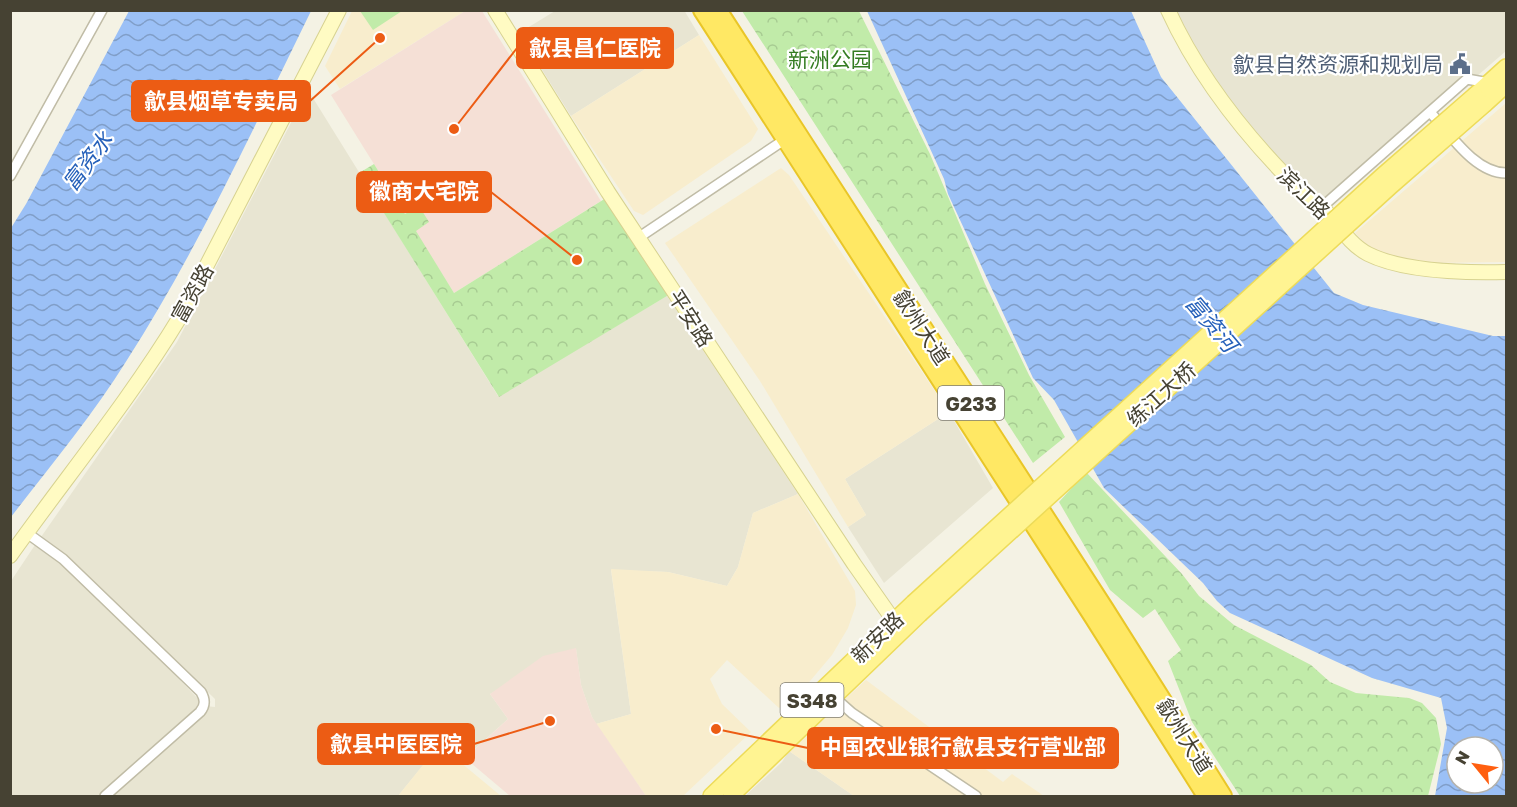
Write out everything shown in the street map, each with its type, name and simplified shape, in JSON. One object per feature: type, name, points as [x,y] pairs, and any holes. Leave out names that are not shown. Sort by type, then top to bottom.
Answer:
[{"type":"highway","name":"歙州大道","points":[[702,10],[1206,796]]},
{"type":"highway","name":"歙州大道","points":[[718,10],[1105,609],[1223,796]]},
{"type":"main road","name":"S348","points":[[1480,100],[1489,82],[1506,67]]},
{"type":"main road","name":"S348","points":[[1480,100],[1506,85]]},
{"type":"main road","name":"练江大桥","points":[[916,608],[1391,186],[1480,100]]},
{"type":"main road","name":"新安路","points":[[711,796],[894,621],[916,608]]},
{"type":"main road","name":"新安路","points":[[730,796],[834,697],[916,608]]},
{"type":"street","points":[[10,176],[102,10]]},
{"type":"street","name":"富资路","points":[[10,556],[101,434],[175,326],[339,10]]},
{"type":"street","name":"平安路","points":[[495,10],[638,238],[894,621]]},
{"type":"street","name":"滨江路","points":[[1168,10],[1197,65],[1228,109],[1285,175],[1322,207],[1358,248],[1379,259],[1429,269],[1506,272]]},
{"type":"street","points":[[1322,207],[1467,79],[1489,82]]},
{"type":"street","points":[[1430,112],[1475,161],[1494,172],[1506,173]]},
{"type":"street","points":[[638,238],[784,140]]},
{"type":"street","points":[[27,533],[63,559],[205,698],[203,709],[200,712],[105,796]]},
{"type":"street","points":[[834,697],[862,719],[976,796]]},
{"type":"shaded area","points":[[684,10],[699,35],[571,116],[519,33],[555,11]]},
{"type":"shaded area","points":[[352,11],[465,11],[340,89],[325,66]]},
{"type":"shaded area","points":[[465,11],[482,11],[601,201],[454,293],[415,231],[419,206],[405,214],[331,95]]},
{"type":"shaded area","points":[[1171,11],[1506,11],[1506,51],[1327,206],[1254,134],[1210,77]]},
{"type":"shaded area","points":[[699,35],[758,129],[751,141],[643,215],[634,211],[571,116]]},
{"type":"shaded area","points":[[308,90],[498,396],[667,296],[798,494],[753,513],[738,567],[727,586],[668,572],[611,570],[631,714],[596,724],[581,685],[576,649],[490,694],[508,719],[460,762],[439,746],[398,796],[11,796],[11,581],[37,542],[68,565],[205,706],[215,707],[215,699],[67,555],[41,537],[177,342]]},
{"type":"shaded area","points":[[1506,103],[1506,262],[1426,263],[1374,253],[1355,233]]},
{"type":"shaded area","points":[[781,168],[789,175],[949,412],[845,479],[866,515],[848,527],[760,381],[665,243]]},
{"type":"shaded area","points":[[949,412],[993,488],[884,583],[848,527],[866,515],[845,479]]},
{"type":"shaded area","points":[[798,494],[855,591],[856,605],[848,628],[832,655],[805,687],[779,708],[727,660],[710,679],[722,704],[751,732],[683,796],[646,796],[596,724],[631,714],[611,569],[668,572],[727,586],[738,567],[753,513]]},
{"type":"shaded area","points":[[576,648],[581,685],[592,717],[646,796],[510,796],[465,758],[508,719],[490,694],[543,656]]},
{"type":"shaded area","points":[[866,680],[1003,782],[1012,774],[1044,796],[854,796],[789,751]]},
{"type":"shaded area","points":[[439,745],[460,762],[501,796],[398,796]]},
{"type":"shaded area","points":[[789,751],[854,796],[745,796],[782,762]]},
{"type":"green space","points":[[360,11],[402,11],[373,30]]},
{"type":"green space","name":"新洲公园","points":[[742,11],[859,11],[930,154],[985,284],[1029,375],[1065,437],[1033,463]]},
{"type":"green space","points":[[374,164],[405,214],[419,206],[429,222],[416,231],[454,293],[606,198],[666,289],[667,296],[499,397],[359,173]]},
{"type":"green space","points":[[1086,472],[1182,574],[1199,596],[1234,625],[1311,665],[1330,682],[1356,693],[1409,698],[1422,703],[1436,718],[1441,744],[1428,796],[1240,796],[1192,722],[1168,661],[1181,650],[1155,609],[1143,618],[1110,590],[1059,502]]},
{"type":"water","name":"富资水","points":[[129,11],[311,11],[224,188],[153,318],[100,401],[11,517],[11,228]]},
{"type":"water","name":"富资河","points":[[867,11],[1131,11],[1161,77],[1334,293],[1363,305],[1493,336],[1506,336],[1506,796],[1435,796],[1445,739],[1445,795],[1505,795],[1505,735],[1446,735],[1447,728],[1441,698],[1372,678],[1230,613],[1203,583],[1104,488],[1054,400],[1033,378],[948,194],[944,179]]},
{"type":"place","name":"歙县烟草专卖局","points":[[380,38]]},
{"type":"place","name":"歙县自然资源和规划局","points":[[1460,64]]},
{"type":"place","name":"歙县昌仁医院","points":[[454,129]]},
{"type":"place","name":"徽商大宅院","points":[[577,260]]},
{"type":"place","name":"歙县中医医院","points":[[550,721]]},
{"type":"place","name":"中国农业银行歙县支行营业部","points":[[716,729]]}]
